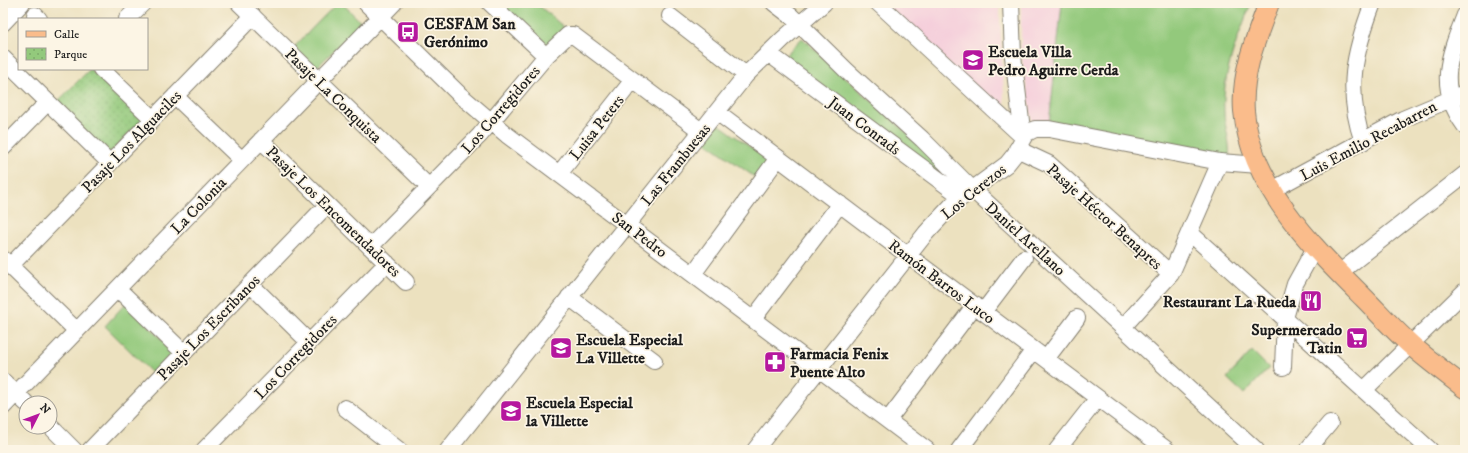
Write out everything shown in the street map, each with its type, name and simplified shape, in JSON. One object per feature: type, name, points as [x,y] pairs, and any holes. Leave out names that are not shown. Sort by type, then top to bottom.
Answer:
[{"type":"main road","points":[[1269,3],[1249,60],[1244,91],[1246,125],[1259,165],[1272,190],[1290,216],[1339,273],[1410,345],[1465,388]]},
{"type":"street","points":[[3,23],[22,3]]},
{"type":"street","points":[[128,18],[143,3]]},
{"type":"street","name":"Pasaje La Conquista","points":[[239,3],[429,187]]},
{"type":"street","name":"San Pedro","points":[[366,3],[491,122],[928,450]]},
{"type":"street","name":"La Colonia","points":[[24,395],[77,331],[394,3]]},
{"type":"street","points":[[490,3],[546,56]]},
{"type":"street","name":"Daniel Arellano","points":[[774,3],[791,16],[798,25],[922,139],[967,193],[1123,326],[1256,450]]},
{"type":"street","name":"Las Frambuesas","points":[[448,450],[626,224],[746,75],[798,25],[824,3]]},
{"type":"street","name":"Pasaje Héctor Benapres","points":[[878,3],[1020,143],[1049,164],[1171,274]]},
{"type":"street","points":[[1011,3],[1013,56],[1020,143]]},
{"type":"street","points":[[1363,142],[1355,114],[1352,83],[1357,48],[1372,3]]},
{"type":"street","points":[[1465,15],[1450,60],[1447,81],[1449,98],[1455,112],[1465,126]]},
{"type":"street","name":"Pasaje Los Alguaciles","points":[[6,262],[110,163],[253,16]]},
{"type":"street","points":[[670,16],[746,75]]},
{"type":"street","name":"Los Corregidores","points":[[370,246],[480,135],[546,56],[562,39],[568,35],[573,35],[633,80]]},
{"type":"street","name":"Juan Conrads","points":[[768,53],[967,193]]},
{"type":"street","points":[[3,58],[110,163]]},
{"type":"street","points":[[102,70],[153,119]]},
{"type":"street","points":[[633,80],[701,131]]},
{"type":"street","name":"Luisa Peters","points":[[559,174],[633,80]]},
{"type":"street","name":"Luis Emilio Recabarren","points":[[1272,190],[1403,119],[1449,98],[1465,93]]},
{"type":"street","points":[[175,96],[242,160]]},
{"type":"street","points":[[3,148],[48,102]]},
{"type":"street","name":"Ramón Barros Luco","points":[[717,112],[1098,398],[1159,448]]},
{"type":"street","name":"Los Cerezos","points":[[755,450],[907,255],[939,218],[967,193],[1007,164],[1020,143],[1035,129],[1049,129],[1220,162],[1259,165]]},
{"type":"street","name":"Pasaje Los Encomendadores","points":[[261,140],[406,282]]},
{"type":"street","points":[[693,274],[778,158]]},
{"type":"street","points":[[1123,326],[1171,274],[1220,162]]},
{"type":"street","points":[[1339,273],[1465,174]]},
{"type":"street","name":"Pasaje Los Escribanos","points":[[90,450],[327,204]]},
{"type":"street","points":[[753,319],[840,204]]},
{"type":"street","points":[[1190,233],[1430,450]]},
{"type":"street","points":[[1282,367],[1285,318],[1295,284],[1316,246]]},
{"type":"street","points":[[888,420],[979,309],[1024,258]]},
{"type":"street","points":[[6,262],[77,331]]},
{"type":"street","name":"Los Corregidores","points":[[204,450],[387,262]]},
{"type":"street","points":[[250,284],[309,342]]},
{"type":"street","points":[[118,289],[184,353]]},
{"type":"street","points":[[1364,390],[1465,291]]},
{"type":"street","points":[[569,296],[654,361]]},
{"type":"street","points":[[959,450],[1040,354],[1077,318]]},
{"type":"street","points":[[3,381],[18,395]]},
{"type":"street","points":[[1057,450],[1098,398]]},
{"type":"street","name":"La Colonia","points":[[3,407],[18,400]]},
{"type":"street","points":[[345,408],[399,450]]},
{"type":"street","points":[[1307,450],[1330,423]]},
{"type":"street","points":[[58,434],[74,450]]},
{"type":"shaded area","name":"Escuela Villa Pedro Aguirre Cerda","points":[[884,3],[999,3],[1005,117]]},
{"type":"shaded area","points":[[1021,3],[1062,3],[1049,124],[1032,121],[1021,53]]},
{"type":"green space","points":[[337,3],[342,3],[362,23],[316,68],[294,47]]},
{"type":"green space","points":[[495,3],[536,3],[566,29],[545,51]]},
{"type":"green space","points":[[1062,3],[1251,3],[1228,69],[1224,97],[1229,157],[1049,124]]},
{"type":"green space","points":[[802,38],[960,181],[955,186],[783,58]]},
{"type":"green space","points":[[89,70],[91,70],[143,119],[111,152],[105,154],[55,104]]},
{"type":"green space","points":[[715,125],[720,125],[768,160],[756,178],[703,140]]},
{"type":"green space","points":[[126,303],[174,352],[154,375],[105,326]]},
{"type":"green space","points":[[1252,351],[1269,368],[1244,394],[1227,378]]},
{"type":"place","name":"CESFAM San Gerónimo","points":[[408,32]]},
{"type":"place","name":"Escuela Villa Pedro Aguirre Cerda","points":[[973,60]]},
{"type":"place","name":"Restaurant La Rueda","points":[[1311,301]]},
{"type":"place","name":"Supermercado Tatin","points":[[1357,338]]},
{"type":"place","name":"Escuela Especial La Villette","points":[[561,348]]},
{"type":"place","name":"Farmacia Fenix Puente Alto","points":[[775,362]]},
{"type":"place","name":"Escuela Especial la Villette","points":[[511,411]]}]
